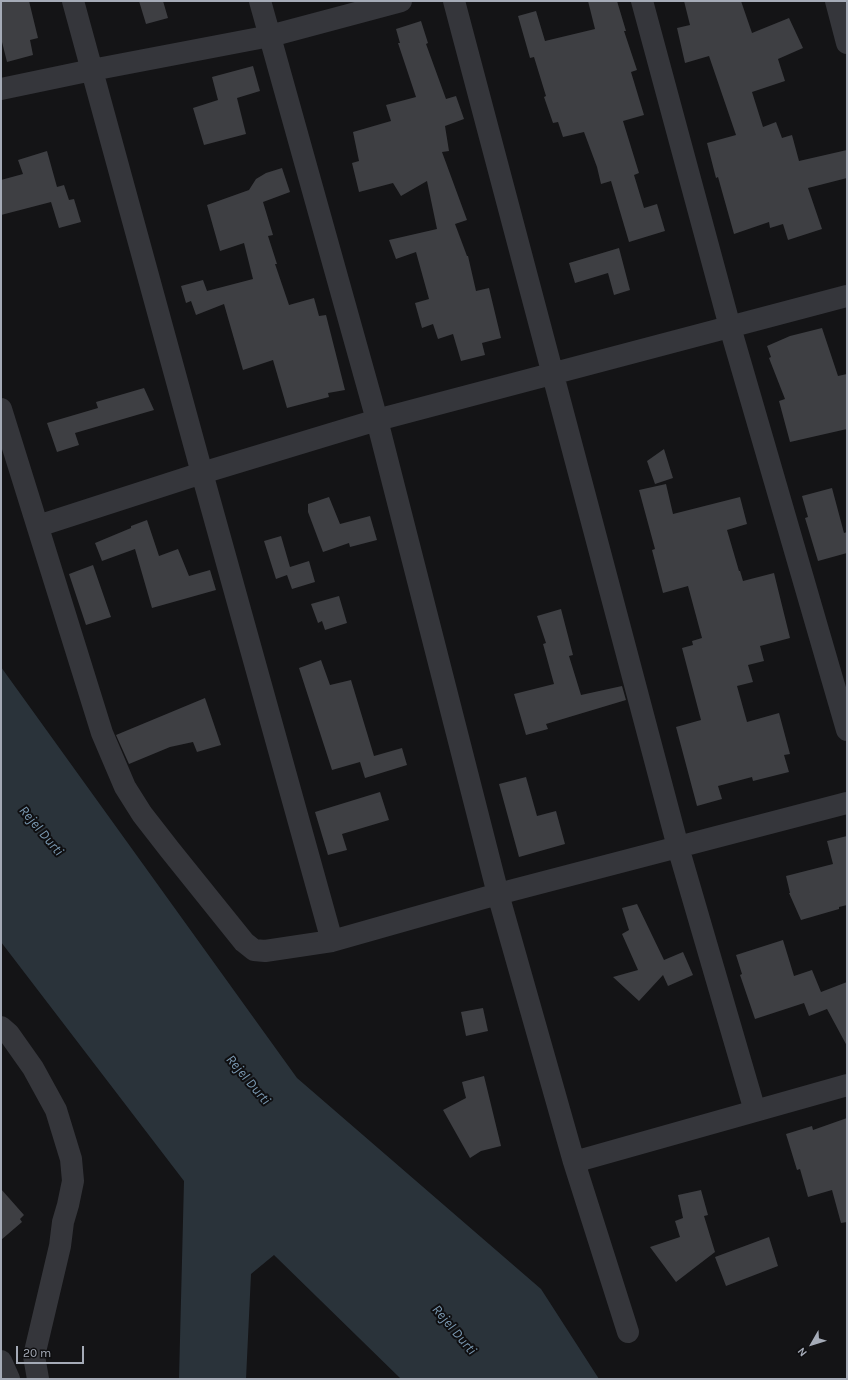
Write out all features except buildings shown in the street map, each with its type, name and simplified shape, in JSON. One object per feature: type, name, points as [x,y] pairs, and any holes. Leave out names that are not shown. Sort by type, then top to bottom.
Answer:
[{"type":"street","points":[[73,1],[202,474],[332,941]]},
{"type":"street","points":[[260,1],[376,420],[498,894],[574,1162],[628,1332]]},
{"type":"street","points":[[1,89],[270,36],[401,1]]},
{"type":"street","points":[[454,1],[678,847],[755,1111]]},
{"type":"street","points":[[642,1],[730,327],[847,730]]},
{"type":"street","points":[[836,1],[847,43]]},
{"type":"street","points":[[38,526],[376,420],[847,296]]},
{"type":"street","points":[[1,409],[102,733],[125,787],[142,814],[244,942],[254,950],[265,951],[332,941],[498,894],[847,803]]},
{"type":"street","points":[[1,1027],[9,1034],[33,1068],[56,1110],[71,1159],[73,1181],[63,1222],[60,1246],[34,1356],[38,1379]]},
{"type":"street","points":[[574,1162],[847,1085]]},
{"type":"street","points":[[1,1361],[9,1379]]},
{"type":"water","name":"Rejel Durti","points":[[1,667],[297,1078],[541,1289],[599,1379],[401,1379],[274,1255],[251,1274],[246,1379],[179,1379],[184,1181],[1,942]]}]
